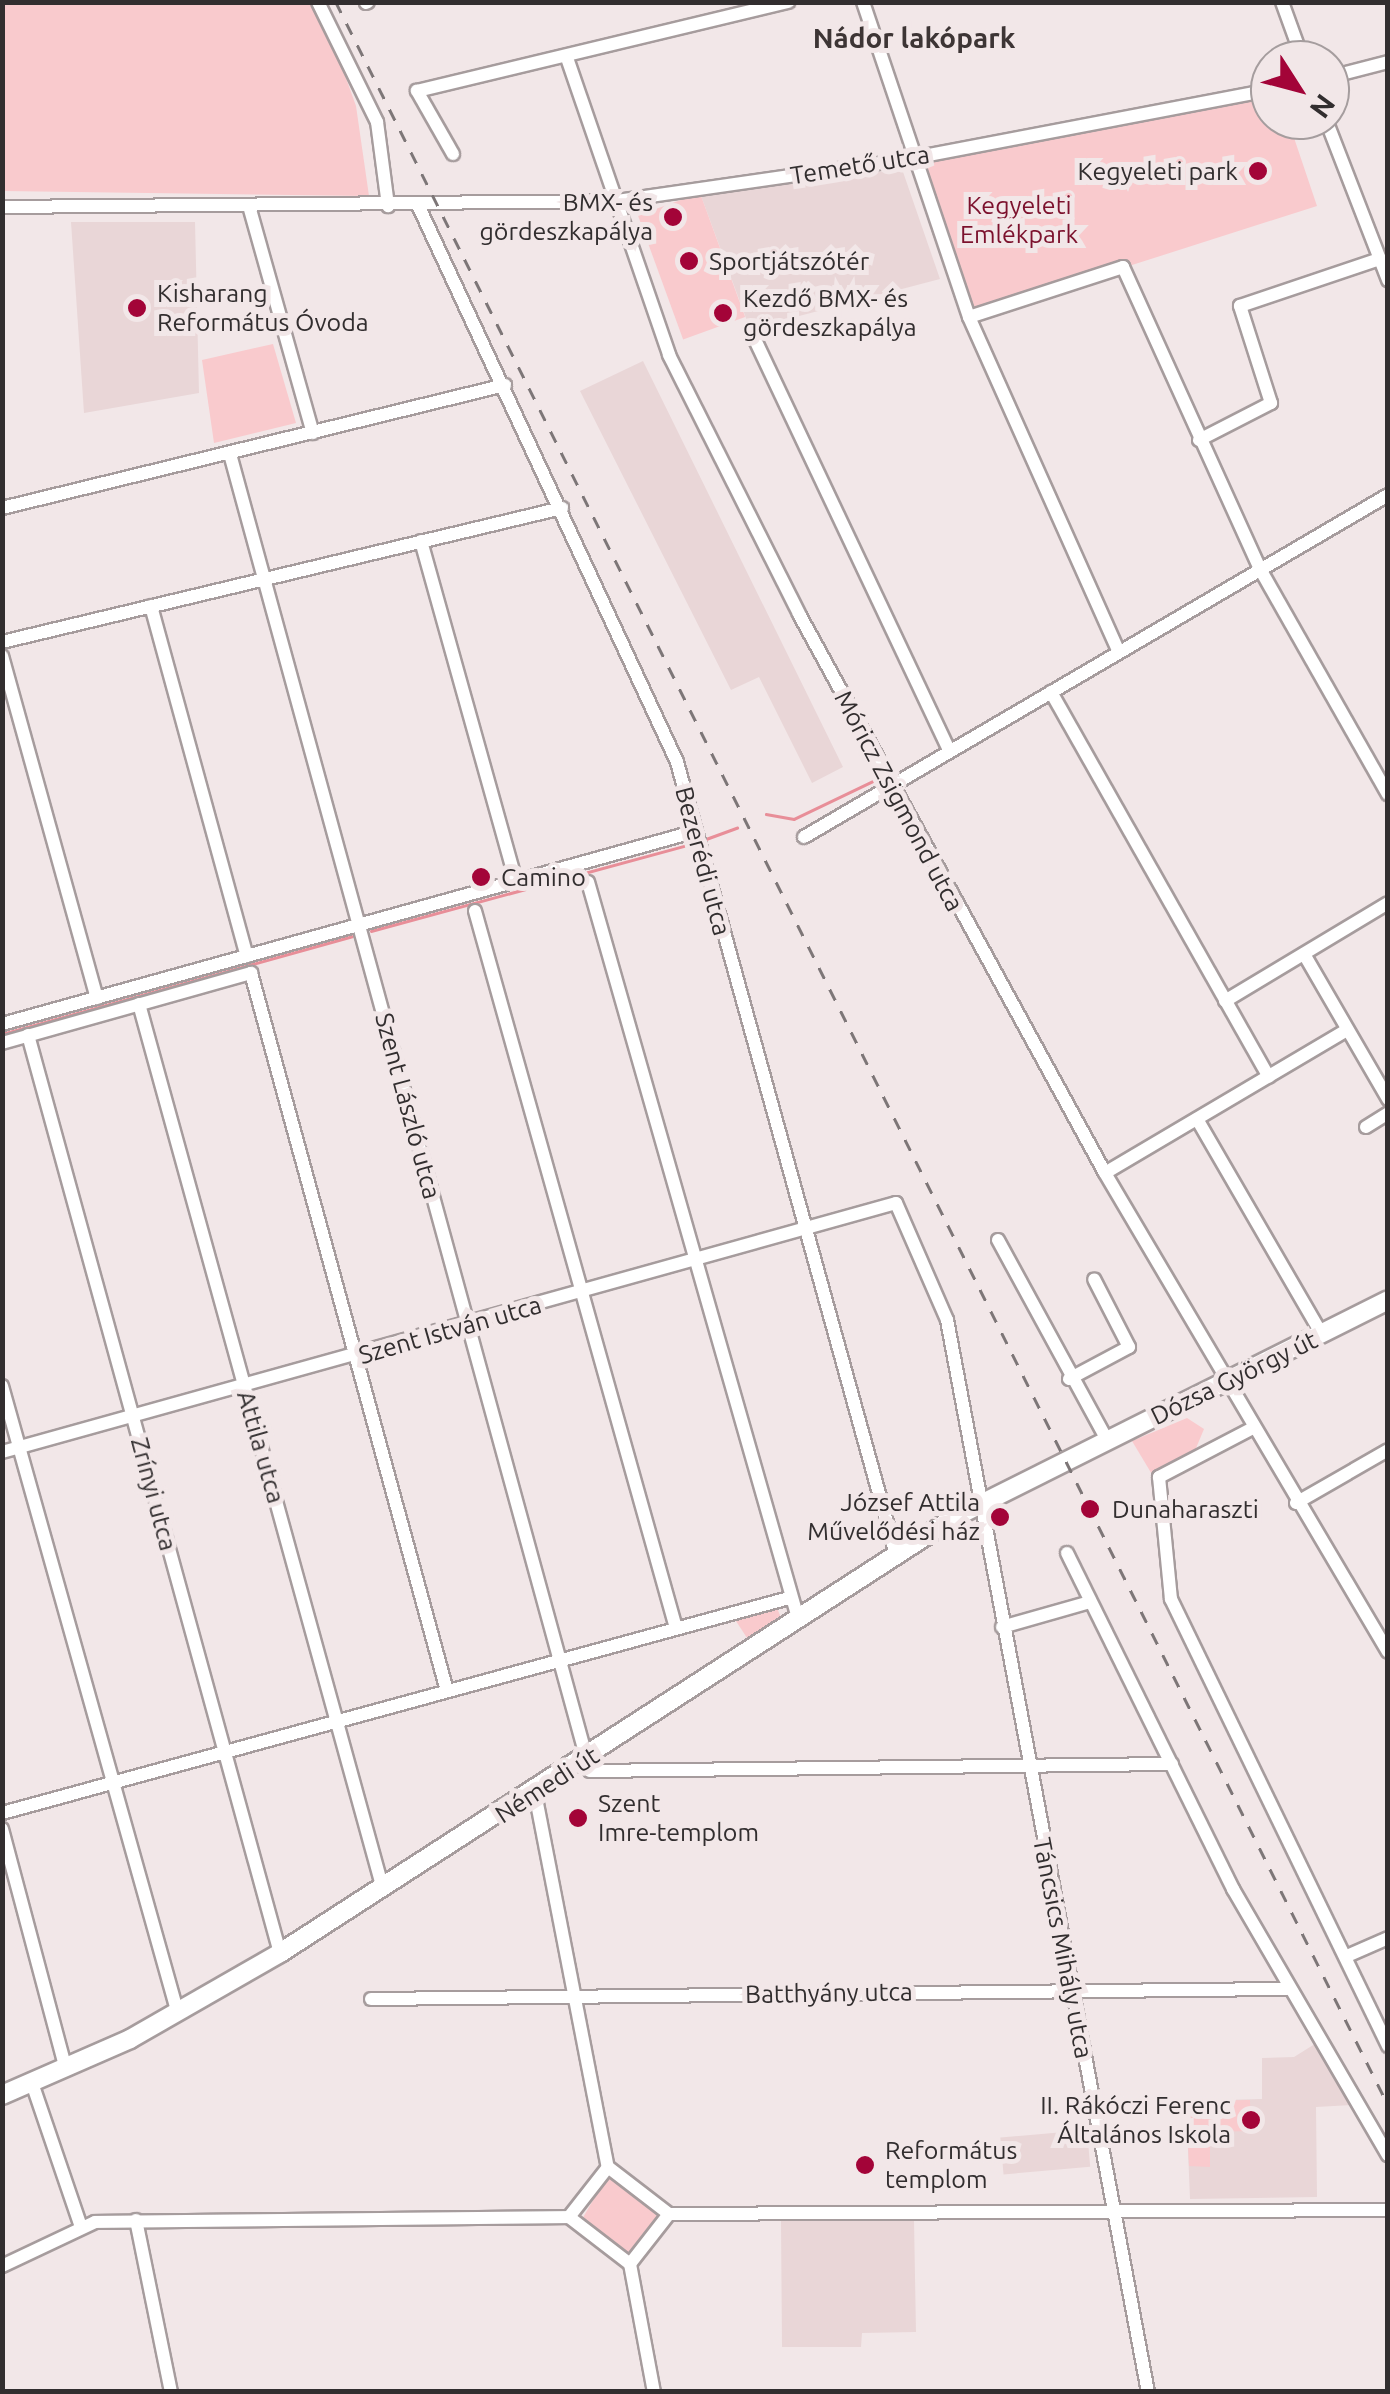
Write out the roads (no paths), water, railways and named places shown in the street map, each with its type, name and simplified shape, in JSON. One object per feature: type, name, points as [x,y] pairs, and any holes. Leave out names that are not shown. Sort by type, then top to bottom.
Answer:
[{"type":"main road","name":"Dózsa György út","points":[[1080,1454],[1388,1300]]},
{"type":"main road","name":"Némedi út","points":[[2,2095],[66,2070],[178,2014],[535,1793],[896,1554],[980,1504],[1080,1454]]},
{"type":"street","points":[[318,2],[377,122],[388,206]]},
{"type":"street","points":[[453,154],[418,91],[789,2]]},
{"type":"street","points":[[863,2],[968,317],[1119,652]]},
{"type":"street","points":[[1282,2],[1296,40]]},
{"type":"street","name":"Móricz Zsigmond utca","points":[[567,58],[669,355],[887,785],[1251,1429],[1388,1652]]},
{"type":"street","points":[[1350,72],[1388,62]]},
{"type":"street","name":"Temető utca","points":[[2,207],[616,201],[913,158],[1250,94]]},
{"type":"street","points":[[1334,140],[1388,280]]},
{"type":"street","name":"Bezerédi utca","points":[[418,205],[658,707],[896,1554]]},
{"type":"street","points":[[249,206],[313,433]]},
{"type":"street","points":[[1199,440],[1271,403],[1240,306],[1380,259]]},
{"type":"street","points":[[968,317],[1123,267],[1260,569],[1388,794]]},
{"type":"street","points":[[750,329],[948,748]]},
{"type":"street","points":[[2,508],[505,385]]},
{"type":"street","name":"Szent László utca","points":[[230,454],[467,1325],[592,1756]]},
{"type":"street","points":[[804,836],[948,748],[1388,495]]},
{"type":"street","points":[[2,642],[562,508]]},
{"type":"street","points":[[421,542],[516,881]]},
{"type":"street","points":[[151,606],[247,956]]},
{"type":"street","points":[[2,656],[97,998]]},
{"type":"street","points":[[1051,692],[1268,1076]]},
{"type":"street","points":[[2,1024],[693,832]]},
{"type":"street","points":[[588,882],[789,1598],[798,1618]]},
{"type":"street","points":[[1226,1001],[1388,903]]},
{"type":"street","points":[[476,912],[676,1628]]},
{"type":"street","points":[[1304,954],[1345,1031],[1388,1098]]},
{"type":"street","points":[[2,1043],[251,973],[448,1692]]},
{"type":"street","name":"Attila utca","points":[[139,1004],[383,1889]]},
{"type":"street","points":[[1105,1173],[1345,1031]]},
{"type":"street","name":"Zrínyi utca","points":[[28,1035],[280,1953]]},
{"type":"street","points":[[1366,1128],[1388,1113]]},
{"type":"street","points":[[1197,1120],[1322,1334]]},
{"type":"street","name":"Szent István utca","points":[[2,1452],[896,1203]]},
{"type":"street","name":"Táncsics Mihály utca","points":[[896,1203],[947,1320],[1148,2392]]},
{"type":"street","points":[[998,1240],[1070,1379],[1107,1440]]},
{"type":"street","points":[[1070,1379],[1130,1347],[1094,1279]]},
{"type":"street","points":[[2,1386],[178,2014]]},
{"type":"street","points":[[1251,1429],[1160,1476],[1171,1598],[1388,2046]]},
{"type":"street","points":[[1296,1503],[1388,1450]]},
{"type":"street","points":[[1067,1553],[1287,1989],[1388,2155]]},
{"type":"street","points":[[2,1813],[226,1755],[789,1598]]},
{"type":"street","points":[[1002,1627],[1090,1602]]},
{"type":"street","points":[[592,1756],[593,1773],[1030,1772],[1172,1764]]},
{"type":"street","points":[[535,1793],[608,2167],[669,2214],[1388,2210]]},
{"type":"street","points":[[2,1829],[66,2070]]},
{"type":"street","points":[[1347,1956],[1388,1938]]},
{"type":"street","name":"Batthyány utca","points":[[371,1999],[1287,1989]]},
{"type":"street","points":[[32,2083],[80,2224]]},
{"type":"street","points":[[569,2217],[608,2167]]},
{"type":"street","points":[[630,2264],[669,2214]]},
{"type":"street","points":[[2,2266],[80,2224],[136,2220],[569,2217],[630,2264],[654,2392]]},
{"type":"street","points":[[136,2220],[172,2392]]},
{"type":"waterway","points":[[766,814],[794,819],[873,781]]},
{"type":"waterway","points":[[706,839],[737,828]]},
{"type":"waterway","points":[[371,931],[687,845]]},
{"type":"waterway","points":[[2,1034],[352,936]]},
{"type":"railway","points":[[336,2],[1388,2105]]},
{"type":"place","name":"Kegyeleti park","points":[[1258,171]]},
{"type":"place","name":"BMX- és gördeszkapálya","points":[[673,217]]},
{"type":"place","name":"Sportjátszótér","points":[[689,261]]},
{"type":"place","name":"Kisharang Református Óvoda","points":[[137,308]]},
{"type":"place","name":"Kezdő BMX- és gördeszkapálya","points":[[723,313]]},
{"type":"place","name":"Camino","points":[[481,877]]},
{"type":"place","name":"Dunaharaszti","points":[[1090,1509]]},
{"type":"place","name":"József Attila Művelődési ház","points":[[1000,1517]]},
{"type":"place","name":"Szent Imre-templom","points":[[578,1818]]},
{"type":"place","name":"II. Rákóczi Ferenc Általános Iskola","points":[[1251,2120]]},
{"type":"place","name":"Református templom","points":[[865,2165]]},
{"type":"district","name":"Nádor lakópark","points":[[914,38]]},
{"type":"park label","name":"Kegyeleti Emlékpark","points":[[1019,220]]}]
